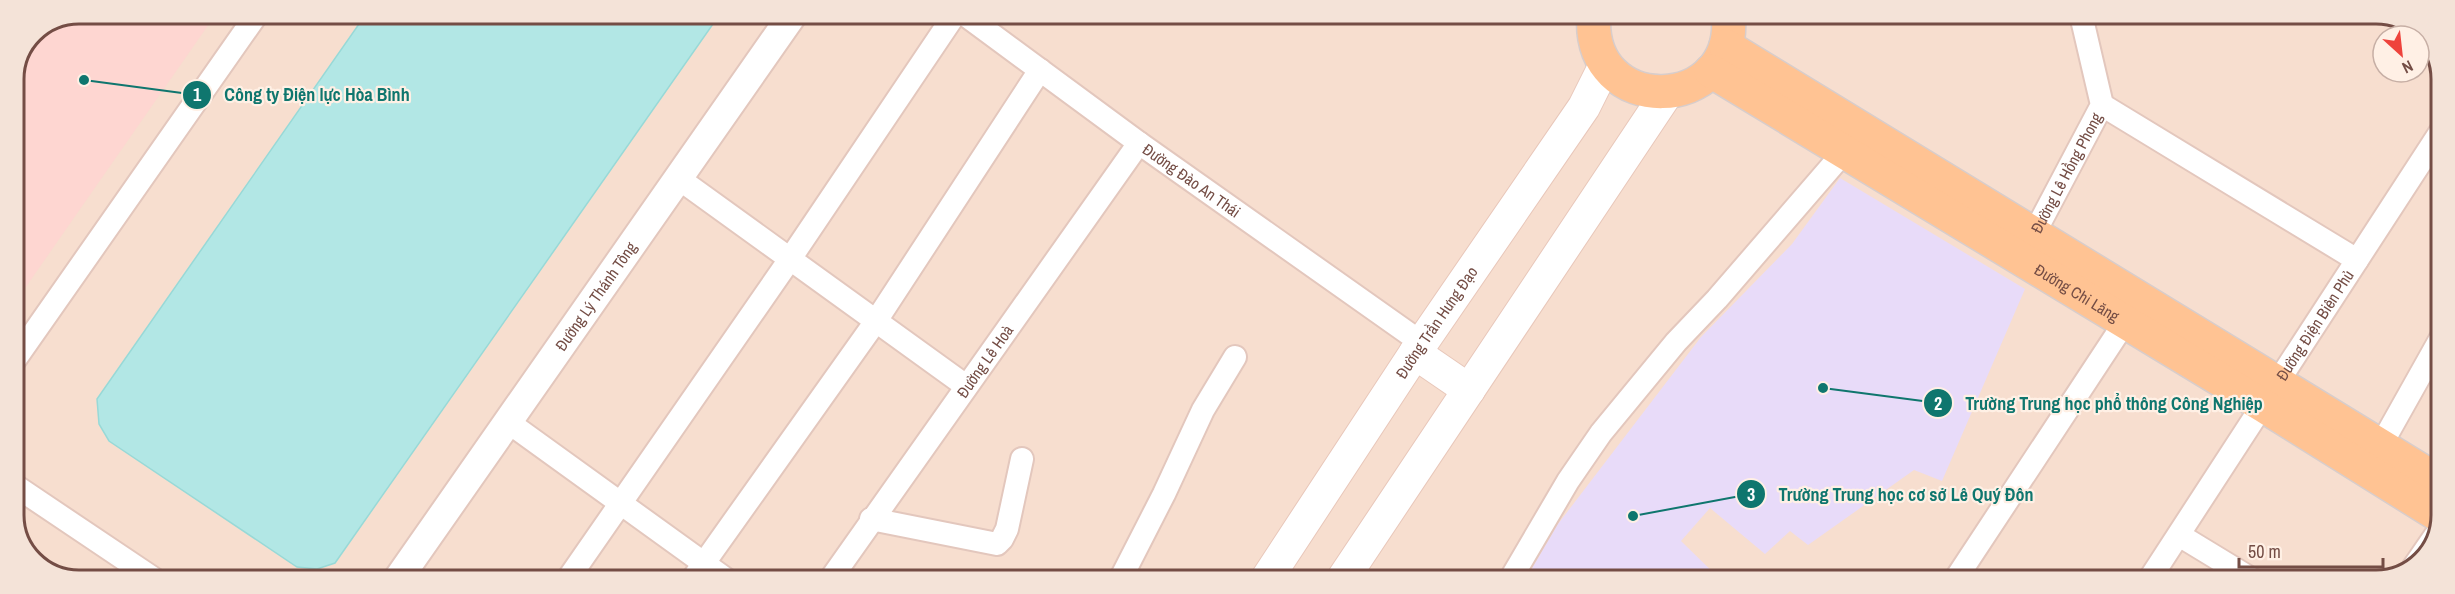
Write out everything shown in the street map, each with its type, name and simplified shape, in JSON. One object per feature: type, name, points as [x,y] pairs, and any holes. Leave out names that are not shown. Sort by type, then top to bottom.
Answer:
[{"type":"main road","points":[[1594,24],[1594,41],[1605,65],[1632,87],[1655,93],[1666,93],[1690,86],[1721,44]]},
{"type":"main road","name":"Đường Chi Lăng","points":[[1721,44],[1844,152],[2028,246],[2125,322],[2381,445],[2431,476]]},
{"type":"main road","name":"Đường Chi Lăng","points":[[1721,44],[2028,246],[2271,394],[2431,510]]},
{"type":"main road","name":"Đường Trần Hưng Đạo","points":[[1273,570],[1418,348],[1584,106],[1605,65]]},
{"type":"main road","points":[[1349,570],[1666,93]]},
{"type":"main road","points":[[1418,348],[1469,390]]},
{"type":"street","points":[[24,347],[250,24]]},
{"type":"street","name":"Đường Lý Thánh Tông","points":[[404,570],[786,24]]},
{"type":"street","points":[[574,570],[790,259],[948,24]]},
{"type":"street","name":"Đường Đào An Thái","points":[[978,24],[1418,348]]},
{"type":"street","name":"Đường Lê Hồng Phong","points":[[2028,246],[2102,105],[2083,24]]},
{"type":"street","points":[[699,570],[876,321],[1040,70]]},
{"type":"street","points":[[2102,105],[2356,260]]},
{"type":"street","name":"Đường Lê Hoà","points":[[837,570],[1139,143]]},
{"type":"street","name":"Đường Điện Biên Phủ","points":[[2156,570],[2431,146]]},
{"type":"street","points":[[1516,570],[1568,480],[1601,433],[1676,342],[1717,299],[1844,152]]},
{"type":"street","points":[[678,178],[966,386]]},
{"type":"street","points":[[1962,570],[2125,322]]},
{"type":"street","points":[[2381,445],[2431,354]]},
{"type":"street","points":[[1125,570],[1164,495],[1203,410],[1235,357]]},
{"type":"street","points":[[508,422],[620,503],[697,570]]},
{"type":"street","points":[[872,519],[997,544],[1002,540],[1006,529],[1022,459]]},
{"type":"street","points":[[24,492],[141,570]]},
{"type":"street","points":[[2179,535],[2237,570]]},
{"type":"shaded area","points":[[79,24],[2371,24],[2371,84],[2431,84],[2430,526],[2424,543],[2410,559],[2394,567],[2376,570],[68,569],[51,563],[38,551],[31,543],[24,519],[24,79],[28,58],[40,40],[58,28]]},
{"type":"shaded area","points":[[209,24],[24,290],[24,79],[25,68],[33,48],[48,33],[68,25]]},
{"type":"shaded area","points":[[1840,178],[2025,289],[1942,481],[1914,470],[1808,545],[1790,531],[1765,554],[1710,508],[1681,541],[1711,570],[1531,570],[1558,524],[1701,337],[1792,244]]},
{"type":"water","points":[[359,24],[713,24],[335,563],[317,569],[297,567],[109,441],[99,424],[97,399]]},
{"type":"place","name":"Công ty Điện lực Hòa Bình","points":[[84,80]]},
{"type":"place","name":"Trường Trung học phổ thông Công Nghiệp","points":[[1823,388]]},
{"type":"place","name":"Trường Trung học cơ sở Lê Quý Đôn","points":[[1633,516]]}]
